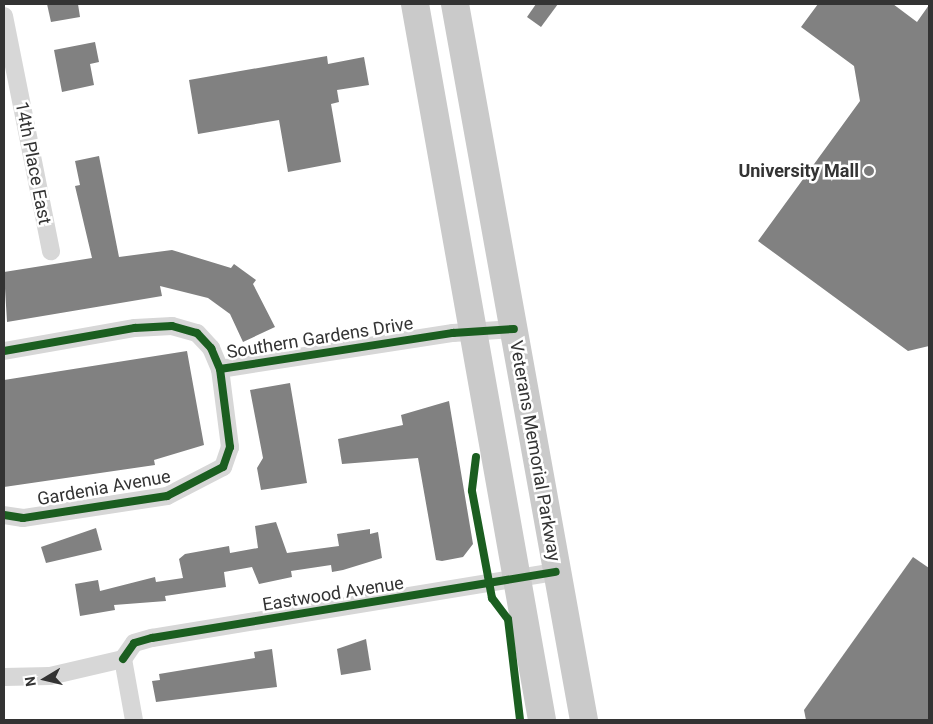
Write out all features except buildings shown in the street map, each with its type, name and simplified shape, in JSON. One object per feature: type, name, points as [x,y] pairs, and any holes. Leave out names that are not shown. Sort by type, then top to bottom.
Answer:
[{"type":"main road","points":[[415,4],[542,720]]},
{"type":"main road","name":"Veterans Memorial Parkway","points":[[455,4],[584,720]]},
{"type":"street","name":"14th Place East","points":[[4,16],[51,251]]},
{"type":"street","name":"Southern Gardens Drive","points":[[4,351],[172,326],[197,333],[211,348],[220,368],[472,331],[514,329]]},
{"type":"street","name":"Gardenia Avenue","points":[[4,516],[23,518],[167,496],[223,467],[229,438],[220,368]]},
{"type":"street","name":"Eastwood Avenue","points":[[123,659],[134,643],[152,638],[556,572]]},
{"type":"street","points":[[4,678],[50,676],[123,659],[134,720]]},
{"type":"cycle path","points":[[4,351],[135,328],[172,326],[197,333],[211,348],[220,369],[230,447],[223,467],[167,496],[23,518],[4,515]]},
{"type":"cycle path","points":[[220,369],[453,333],[514,329]]},
{"type":"cycle path","points":[[476,457],[472,491],[492,598],[508,619],[520,720]]},
{"type":"cycle path","points":[[123,659],[134,643],[152,638],[556,572]]},
{"type":"place","name":"University Mall","points":[[869,171]]}]
